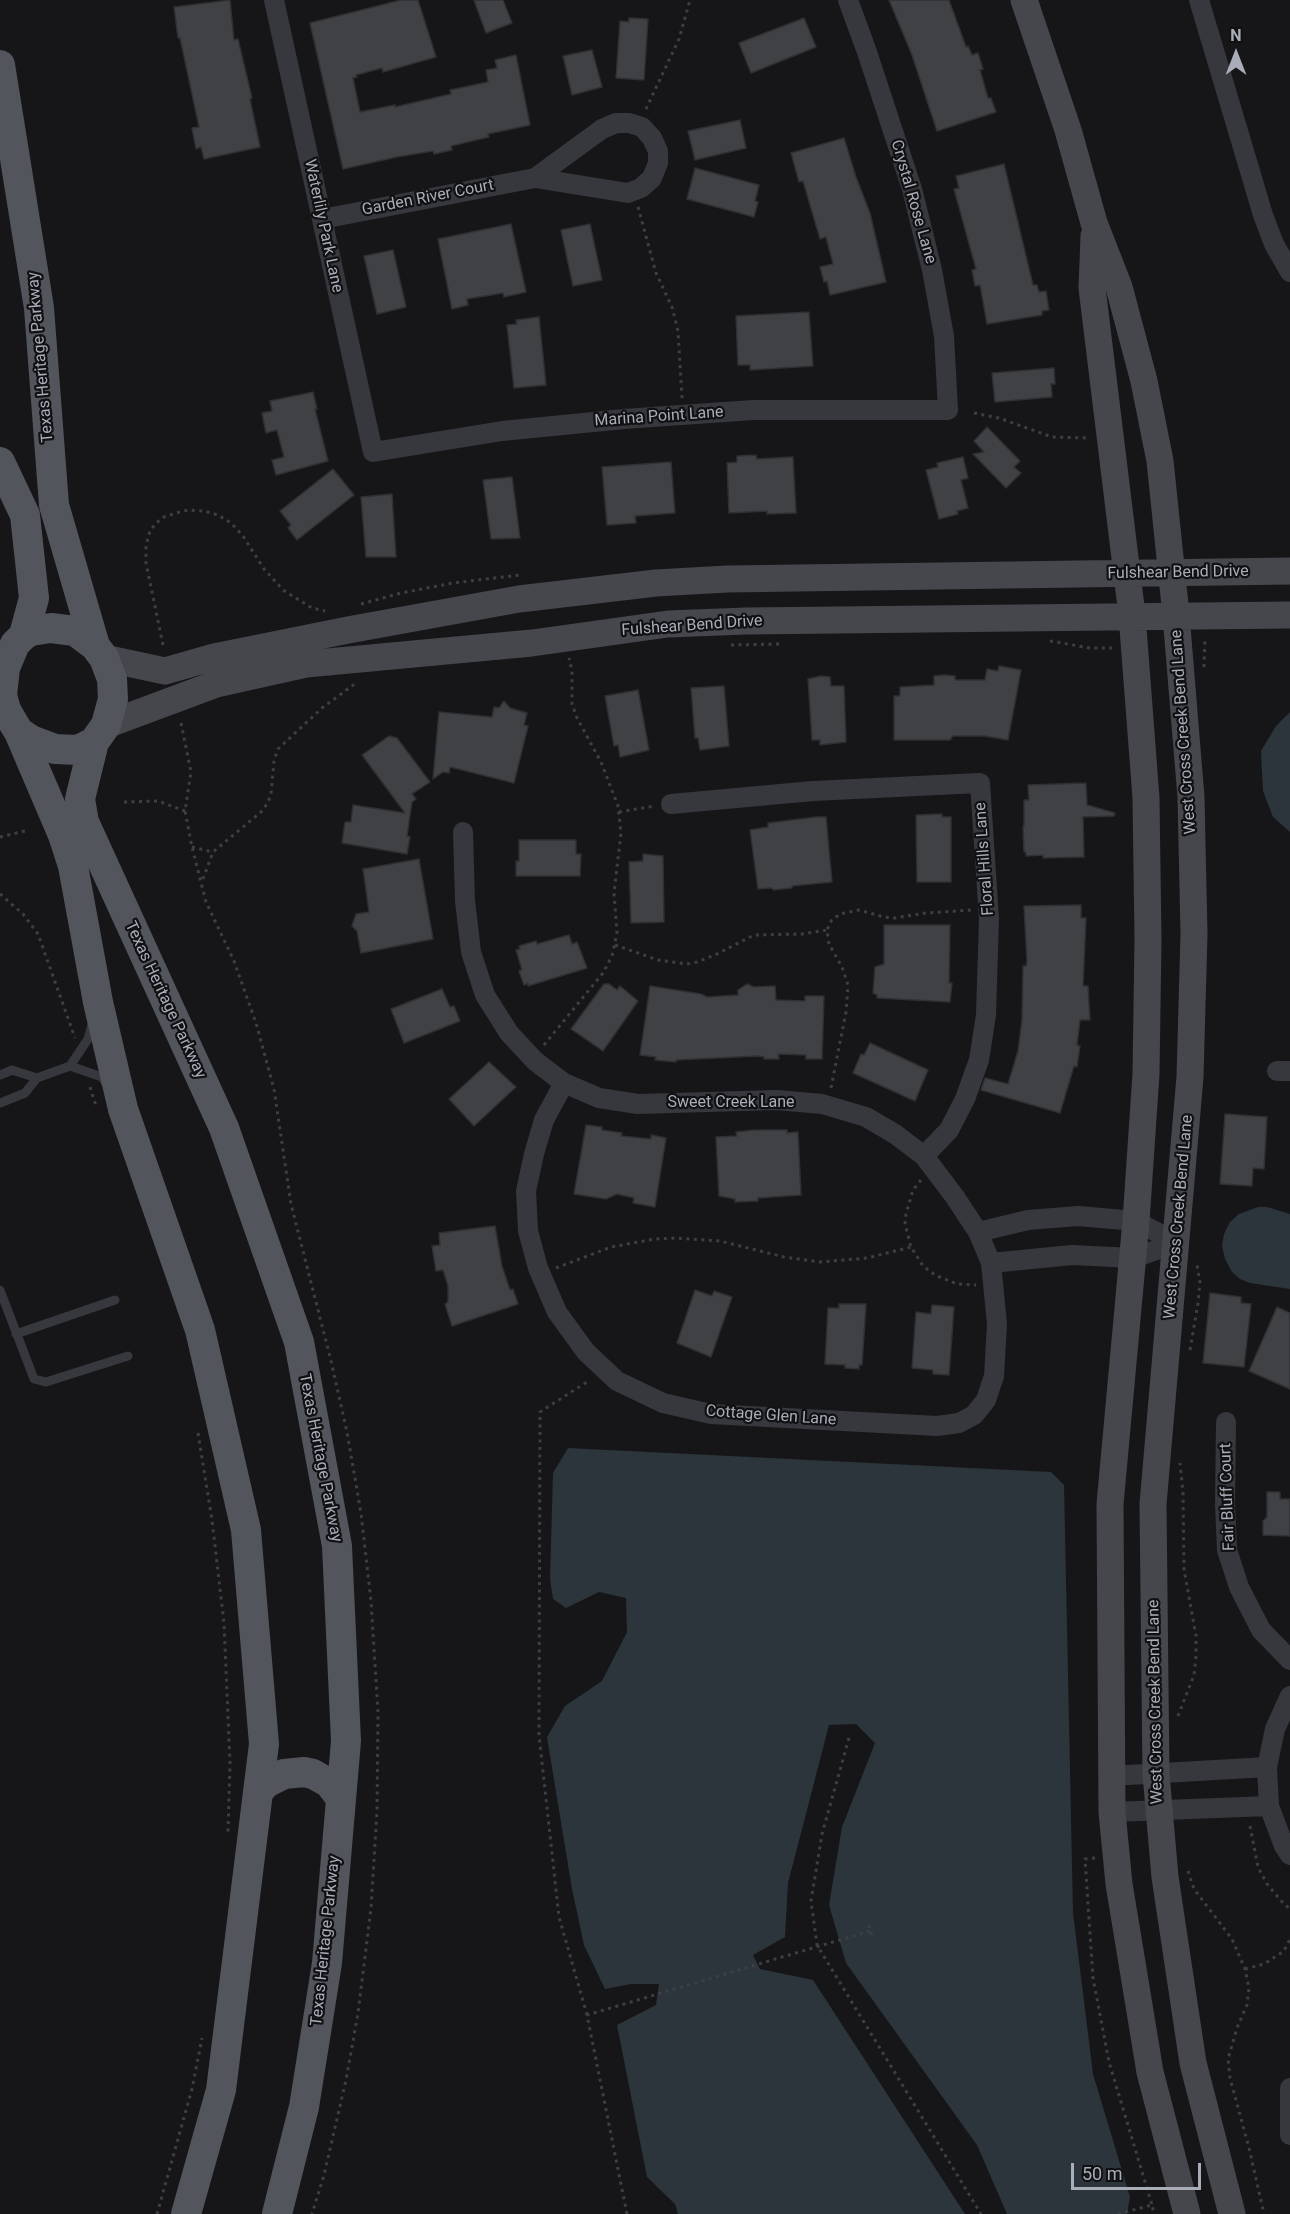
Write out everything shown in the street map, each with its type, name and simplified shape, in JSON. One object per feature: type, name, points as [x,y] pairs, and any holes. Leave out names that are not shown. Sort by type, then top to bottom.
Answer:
[{"type":"main road","name":"West Cross Creek Bend Lane","points":[[1024,0],[1068,130],[1094,223],[1119,287],[1144,381],[1160,461],[1176,615],[1191,797],[1194,934],[1187,1252],[1154,1504],[1156,1774],[1165,1877],[1193,2063],[1232,2214]]},
{"type":"main road","name":"Texas Heritage Parkway","points":[[0,64],[39,308],[54,505],[99,652]]},
{"type":"main road","name":"West Cross Creek Bend Lane","points":[[1094,223],[1092,288],[1128,573],[1146,798],[1148,939],[1146,1074],[1133,1258],[1110,1504],[1112,1812],[1119,1884],[1150,2072],[1187,2214]]},
{"type":"main road","points":[[0,462],[25,515],[34,598],[5,668],[2,695],[11,725],[63,836],[73,866],[98,1002],[110,1108],[200,1330],[246,1530],[264,1744],[221,2090],[186,2214]]},
{"type":"main road","name":"Fulshear Bend Drive","points":[[99,652],[165,670],[214,657],[337,632],[507,601],[662,583],[727,579],[1290,571]]},
{"type":"main road","points":[[662,583],[668,624]]},
{"type":"main road","name":"Fulshear Bend Drive","points":[[100,734],[216,684],[306,664],[532,643],[668,624],[1132,615],[1290,615]]},
{"type":"main road","points":[[11,725],[31,740],[46,747],[64,751],[78,750],[100,734],[114,699],[112,680],[99,652],[75,631],[64,628],[39,629],[13,644]]},
{"type":"main road","name":"Texas Heritage Parkway","points":[[100,734],[80,799],[84,822],[224,1128],[299,1342],[338,1546],[346,1741],[327,1963],[304,2107],[277,2214]]},
{"type":"main road","points":[[264,1744],[276,1750],[302,1755],[325,1752],[346,1741]]},
{"type":"main road","points":[[259,1791],[274,1778],[284,1774],[304,1772],[322,1778],[336,1790],[340,1797]]},
{"type":"street","name":"Waterlily Park Lane","points":[[274,0],[373,452]]},
{"type":"street","name":"Crystal Rose Lane","points":[[848,0],[912,189],[932,270],[944,336],[948,410]]},
{"type":"street","points":[[1199,0],[1263,215],[1274,244],[1290,272]]},
{"type":"street","name":"Garden River Court","points":[[535,177],[602,129],[616,123],[638,126]]},
{"type":"street","points":[[634,191],[652,178],[658,163],[658,151],[652,138],[638,126]]},
{"type":"street","name":"Garden River Court","points":[[322,219],[535,177],[614,192],[634,191]]},
{"type":"street","name":"Marina Point Lane","points":[[373,452],[502,431],[683,415],[753,410],[948,410]]},
{"type":"street","name":"Floral Hills Lane","points":[[671,804],[813,791],[980,783],[989,910],[986,1015],[979,1060],[965,1099],[929,1162]]},
{"type":"street","name":"Sweet Creek Lane","points":[[463,832],[465,901],[471,952],[485,994],[510,1032],[533,1058],[564,1083],[599,1098],[638,1104],[777,1100],[827,1106],[866,1117],[895,1134],[929,1162],[978,1233],[990,1263],[997,1323],[994,1376],[986,1400],[974,1415]]},
{"type":"street","name":"Cottage Glen Lane","points":[[564,1083],[544,1120],[526,1191],[528,1231],[540,1274],[557,1312],[586,1352],[617,1381],[663,1403],[711,1414],[937,1426],[959,1423],[974,1415]]},
{"type":"street","points":[[978,1233],[1028,1220],[1078,1216],[1136,1221],[1187,1252]]},
{"type":"street","points":[[990,1263],[1072,1254],[1133,1258],[1187,1252]]},
{"type":"street","name":"Fair Bluff Court","points":[[1226,1422],[1227,1550],[1239,1587],[1261,1630],[1290,1660]]},
{"type":"street","points":[[1290,1696],[1275,1729],[1267,1767],[1269,1806],[1284,1846],[1290,1855]]},
{"type":"street","points":[[1111,1776],[1267,1767]]},
{"type":"street","points":[[1112,1812],[1269,1806]]},
{"type":"street","points":[[1290,2088],[1290,2135]]},
{"type":"lane","points":[[0,1103],[25,1092],[37,1078],[70,1066],[88,1040],[98,1002]]},
{"type":"lane","points":[[70,1066],[102,1077],[110,1108]]},
{"type":"lane","points":[[0,1075],[12,1070],[37,1078]]},
{"type":"lane","points":[[1,1294],[34,1379],[46,1382],[128,1356]]},
{"type":"lane","points":[[16,1334],[115,1300]]},
{"type":"path","points":[[638,126],[679,39],[690,0]]},
{"type":"path","points":[[634,191],[656,273],[672,307],[678,331],[683,415]]},
{"type":"path","points":[[974,412],[999,418],[1052,437],[1089,438]]},
{"type":"path","points":[[163,645],[146,563],[146,546],[150,531],[156,523],[164,517],[188,510],[218,515],[231,523],[282,590],[312,609],[333,611]]},
{"type":"path","points":[[359,604],[453,583],[525,575]]},
{"type":"path","points":[[1204,634],[1204,671]]},
{"type":"path","points":[[1043,639],[1090,648],[1120,648]]},
{"type":"path","points":[[729,645],[781,644]]},
{"type":"path","points":[[533,1058],[603,973],[615,945],[616,932],[614,893],[621,833],[619,812],[601,762],[574,711],[569,658],[561,660]]},
{"type":"path","points":[[202,880],[213,852],[261,812],[267,804],[271,795],[274,760],[278,749],[322,708],[359,681]]},
{"type":"path","points":[[124,802],[158,801],[185,811]]},
{"type":"path","points":[[619,812],[671,804]]},
{"type":"path","points":[[0,837],[25,831]]},
{"type":"path","points":[[192,847],[213,852]]},
{"type":"path","points":[[0,894],[23,914],[38,934],[76,1043]]},
{"type":"path","points":[[827,1106],[846,1012],[848,985],[842,967],[829,944],[827,930],[831,921],[840,914],[859,910],[894,918],[952,910],[989,910]]},
{"type":"path","points":[[615,945],[657,960],[687,964],[715,955],[754,935],[802,934],[827,930]]},
{"type":"path","points":[[88,1082],[110,1108]]},
{"type":"path","points":[[929,1162],[909,1202],[905,1224],[911,1247],[923,1266],[945,1281],[957,1284],[993,1284]]},
{"type":"path","points":[[540,1274],[611,1247],[655,1239],[720,1241],[784,1257],[820,1262],[867,1258],[911,1247]]},
{"type":"path","points":[[1187,1252],[1200,1282],[1189,1352]]},
{"type":"path","points":[[605,1370],[540,1412],[539,1735],[559,1917],[587,2015],[627,2214]]},
{"type":"path","points":[[197,1428],[212,1520],[224,1623],[230,1763],[228,1833]]},
{"type":"path","points":[[1177,1725],[1178,1716],[1194,1675],[1196,1656],[1196,1636],[1184,1569],[1180,1457]]},
{"type":"path","points":[[849,1738],[822,1834],[811,1901],[817,1945],[981,2214]]},
{"type":"path","points":[[1248,1807],[1251,1839],[1258,1867],[1267,1884],[1290,1908]]},
{"type":"path","points":[[1186,1861],[1194,1889],[1232,1939],[1245,1969],[1249,1988],[1246,2006],[1228,2059],[1230,2078],[1264,2214]]},
{"type":"path","points":[[869,1925],[872,1936]]},
{"type":"path","points":[[587,2015],[870,1931]]},
{"type":"path","points":[[1245,1969],[1264,1964],[1284,1951],[1290,1939]]},
{"type":"path","points":[[158,2214],[192,2089],[204,2030]]},
{"type":"path","points":[[1118,2214],[1152,2205],[1154,2214]]},
{"type":"shaded area","points":[[1290,712],[1290,832],[1273,817],[1263,791],[1261,751],[1276,726]]},
{"type":"shaded area","points":[[1258,1207],[1267,1207],[1290,1214],[1290,1289],[1250,1283],[1240,1279],[1232,1272],[1225,1259],[1222,1246],[1224,1234],[1230,1222],[1239,1214]]},
{"type":"shaded area","points":[[568,1448],[1051,1472],[1064,1485],[1073,1913],[1093,2074],[1130,2197],[1127,2214],[1007,2214],[977,2145],[846,1963],[829,1905],[842,1827],[875,1743],[856,1724],[829,1725],[788,1883],[785,1937],[753,1955],[760,1969],[813,1980],[965,2214],[678,2214],[675,2204],[647,2177],[617,2025],[656,2005],[659,1984],[631,1984],[605,1989],[584,1945],[572,1889],[547,1737],[565,1706],[602,1681],[627,1632],[626,1598],[599,1592],[566,1608],[553,1599],[550,1579],[553,1473]]},
{"type":"building","points":[[230,0],[234,40],[238,39],[252,98],[250,99],[260,147],[204,159],[201,147],[196,149],[192,128],[199,127],[180,38],[178,38],[174,7]]},
{"type":"building","points":[[401,0],[418,0],[436,57],[383,72],[382,68],[356,75],[357,77],[353,78],[360,112],[395,105],[395,107],[451,94],[450,90],[488,82],[486,70],[497,68],[495,60],[516,55],[530,125],[488,134],[489,137],[451,146],[452,150],[397,157],[343,169],[310,23]]},
{"type":"building","points":[[474,0],[503,0],[512,23],[486,33]]},
{"type":"building","points":[[889,0],[949,0],[966,47],[968,46],[972,55],[978,53],[988,98],[991,98],[996,112],[937,131],[912,55]]},
{"type":"building","points":[[629,18],[648,19],[644,80],[616,78],[620,21],[629,22]]},
{"type":"building","points":[[804,18],[816,47],[751,73],[739,43]]},
{"type":"building","points":[[592,50],[602,87],[572,95],[563,56]]},
{"type":"building","points":[[740,120],[746,148],[695,160],[688,131]]},
{"type":"building","points":[[844,138],[870,213],[886,282],[830,295],[827,281],[824,282],[820,267],[833,264],[826,237],[820,239],[803,181],[799,182],[791,153]]},
{"type":"building","points":[[1004,164],[1033,285],[1037,285],[1039,292],[1046,291],[1049,310],[1042,311],[1042,315],[987,324],[980,285],[975,286],[972,270],[976,269],[954,189],[959,188],[956,176]]},
{"type":"building","points":[[695,168],[759,185],[754,217],[687,199]]},
{"type":"building","points":[[511,224],[526,292],[504,297],[503,293],[467,299],[468,305],[452,309],[438,239]]},
{"type":"building","points":[[590,224],[602,280],[573,286],[561,230]]},
{"type":"building","points":[[393,250],[406,307],[377,314],[364,256]]},
{"type":"building","points":[[809,312],[813,366],[750,370],[750,365],[738,365],[736,316]]},
{"type":"building","points":[[539,317],[546,385],[514,388],[507,325],[517,324],[516,320]]},
{"type":"building","points":[[1054,368],[1055,384],[1051,384],[1052,397],[995,402],[992,373]]},
{"type":"building","points":[[313,392],[328,461],[276,475],[272,460],[284,457],[277,430],[266,433],[262,413],[272,411],[270,401]]},
{"type":"building","points":[[987,427],[1020,461],[1014,467],[1021,473],[1006,488],[973,454],[984,452],[974,441]]},
{"type":"building","points":[[756,455],[757,459],[793,457],[796,513],[767,514],[767,511],[729,513],[727,463],[737,462],[737,456]]},
{"type":"building","points":[[963,457],[968,478],[961,480],[968,508],[957,511],[958,514],[939,519],[926,470],[938,467],[937,463]]},
{"type":"building","points":[[671,462],[675,513],[635,516],[636,523],[607,525],[602,467]]},
{"type":"building","points":[[333,469],[354,495],[297,540],[288,528],[291,525],[280,511]]},
{"type":"building","points":[[512,477],[520,538],[491,539],[483,480]]},
{"type":"building","points":[[392,494],[396,557],[366,557],[361,497]]},
{"type":"building","points":[[999,666],[1021,670],[1008,740],[984,736],[953,736],[950,740],[894,740],[894,696],[900,696],[900,687],[934,685],[934,676],[944,675],[955,676],[955,680],[985,680],[987,669],[998,671]]},
{"type":"building","points":[[821,676],[830,677],[831,686],[844,686],[846,742],[820,745],[820,740],[812,740],[808,679]]},
{"type":"building","points":[[724,686],[729,746],[700,750],[698,738],[695,738],[691,688]]},
{"type":"building","points":[[638,690],[649,750],[620,757],[618,745],[614,746],[605,696]]},
{"type":"building","points":[[504,701],[510,708],[527,713],[524,725],[528,726],[514,783],[450,767],[449,773],[443,772],[433,779],[439,712],[492,717],[494,707],[499,708]]},
{"type":"building","points":[[389,736],[397,738],[430,782],[412,794],[416,799],[412,802],[407,854],[342,843],[345,822],[351,822],[353,805],[405,813],[362,755]]},
{"type":"building","points":[[1086,783],[1087,805],[1115,813],[1114,816],[1083,817],[1084,857],[1026,856],[1023,826],[1024,800],[1029,800],[1028,785]]},
{"type":"building","points":[[942,814],[942,817],[951,817],[951,882],[917,882],[916,815]]},
{"type":"building","points":[[826,817],[832,882],[773,890],[772,888],[758,889],[750,830],[768,827],[768,823]]},
{"type":"building","points":[[519,840],[576,840],[576,854],[581,854],[580,876],[516,876]]},
{"type":"building","points":[[643,854],[663,856],[664,922],[631,923],[629,862],[643,861]]},
{"type":"building","points":[[419,859],[433,939],[361,953],[357,931],[352,926],[356,914],[369,912],[363,869]]},
{"type":"building","points":[[1081,905],[1081,918],[1086,918],[1083,986],[1088,986],[1090,1020],[1080,1020],[1077,1067],[1074,1066],[1060,1113],[981,1090],[985,1078],[1008,1084],[1018,1051],[1022,1020],[1023,966],[1026,966],[1027,961],[1024,906]]},
{"type":"building","points":[[884,925],[950,925],[949,983],[952,983],[950,1002],[877,998],[877,995],[873,993],[875,967],[884,964]]},
{"type":"building","points":[[569,935],[572,944],[577,942],[587,968],[528,986],[528,983],[524,985],[516,950],[520,949],[519,946],[536,941],[537,944]]},
{"type":"building","points":[[604,984],[609,984],[617,990],[620,986],[638,1001],[603,1051],[571,1029]]},
{"type":"building","points":[[747,984],[754,987],[775,986],[776,1000],[805,1001],[805,996],[824,996],[822,1059],[806,1059],[806,1055],[778,1054],[779,1059],[764,1059],[758,1056],[676,1060],[676,1062],[655,1060],[656,1057],[640,1055],[650,986],[701,994],[707,997],[738,995],[738,990]]},
{"type":"building","points":[[442,989],[450,1007],[454,1006],[460,1021],[404,1043],[391,1009]]},
{"type":"building","points":[[870,1043],[928,1070],[915,1101],[853,1073],[861,1054],[864,1055]]},
{"type":"building","points":[[489,1062],[516,1087],[474,1126],[449,1099]]},
{"type":"building","points":[[1225,1114],[1267,1117],[1264,1169],[1253,1168],[1252,1186],[1220,1184]]},
{"type":"building","points":[[586,1125],[622,1133],[621,1136],[651,1139],[651,1135],[666,1138],[655,1207],[633,1203],[634,1198],[617,1194],[606,1199],[574,1194]]},
{"type":"building","points":[[754,1130],[798,1132],[801,1195],[735,1202],[735,1199],[719,1196],[716,1137],[737,1136],[736,1132]]},
{"type":"building","points":[[495,1226],[502,1266],[510,1290],[513,1289],[518,1304],[452,1326],[445,1304],[448,1302],[448,1286],[443,1270],[436,1271],[432,1246],[440,1245],[439,1233]]},
{"type":"building","points":[[695,1290],[712,1296],[714,1291],[732,1297],[711,1357],[677,1343]]},
{"type":"building","points":[[1210,1293],[1241,1297],[1241,1303],[1251,1304],[1244,1367],[1203,1363]]},
{"type":"building","points":[[839,1304],[866,1304],[862,1365],[859,1365],[859,1369],[845,1368],[845,1365],[825,1364],[828,1308],[839,1308]]},
{"type":"building","points":[[932,1305],[954,1307],[949,1375],[933,1374],[933,1370],[912,1368],[916,1312],[931,1314]]},
{"type":"building","points":[[1277,1307],[1290,1313],[1290,1389],[1249,1371]]},
{"type":"building","points":[[1267,1492],[1280,1492],[1280,1499],[1290,1499],[1290,1536],[1263,1535],[1263,1521],[1267,1517]]}]
